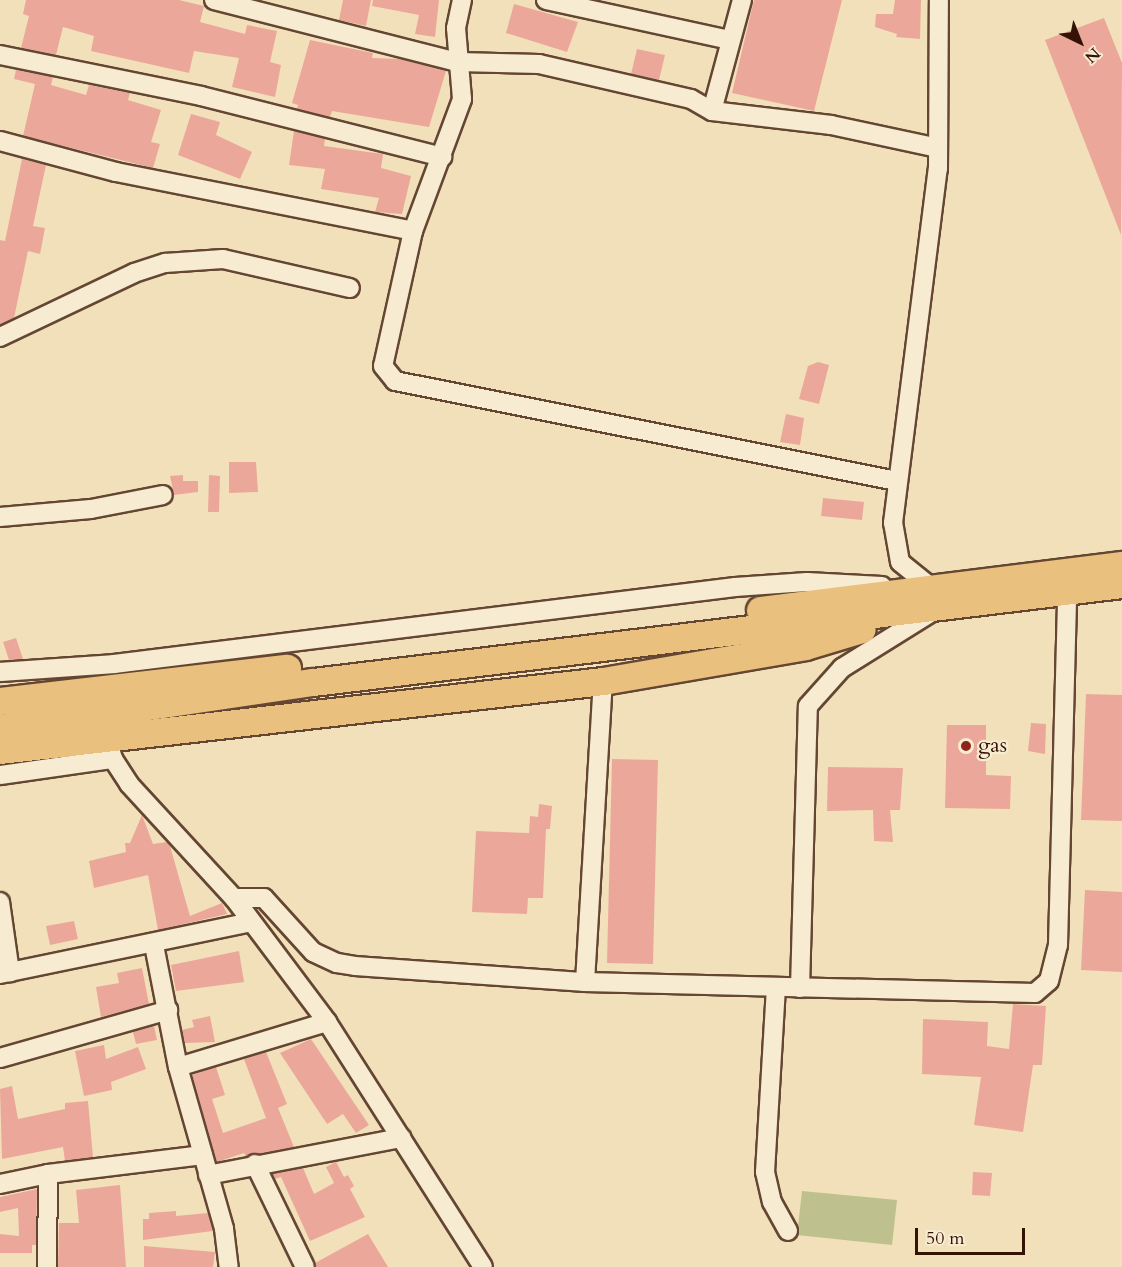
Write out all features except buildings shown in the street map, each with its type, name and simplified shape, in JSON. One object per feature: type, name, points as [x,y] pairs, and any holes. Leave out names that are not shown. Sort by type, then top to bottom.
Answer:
[{"type":"highway","points":[[0,701],[629,635],[935,598],[1122,565]]},
{"type":"highway","points":[[0,750],[110,748],[603,681],[805,646],[935,598],[1067,591],[1122,584]]},
{"type":"highway","points":[[0,728],[629,635]]},
{"type":"street","points":[[214,0],[458,62],[539,64],[691,99],[712,111],[831,125],[938,148]]},
{"type":"street","points":[[462,0],[456,28],[462,99],[413,231],[383,366],[395,381],[897,482]]},
{"type":"street","points":[[546,0],[730,40]]},
{"type":"street","points":[[712,111],[742,0]]},
{"type":"street","points":[[935,598],[900,562],[893,523],[938,148],[939,0]]},
{"type":"street","points":[[0,55],[201,96],[442,157]]},
{"type":"street","points":[[0,141],[116,172],[413,231]]},
{"type":"street","points":[[0,337],[125,277],[165,263],[223,259],[350,288]]},
{"type":"street","points":[[0,517],[91,509],[163,495]]},
{"type":"street","points":[[0,672],[125,663],[735,587],[807,582],[935,598]]},
{"type":"street","points":[[234,898],[264,898],[313,952],[337,963],[585,982],[1035,993],[1049,981],[1058,945],[1067,591]]},
{"type":"street","points":[[800,988],[808,706],[842,668],[935,598]]},
{"type":"street","points":[[585,982],[603,681]]},
{"type":"street","points":[[0,775],[110,748],[129,784],[234,898],[327,1022],[483,1267]]},
{"type":"street","points":[[0,902],[5,973],[154,945],[251,922]]},
{"type":"street","points":[[154,945],[178,1067],[225,1229],[229,1267]]},
{"type":"street","points":[[776,987],[765,1172],[772,1202],[788,1231]]},
{"type":"street","points":[[0,1058],[168,1010]]},
{"type":"street","points":[[178,1067],[327,1022]]},
{"type":"street","points":[[208,1175],[255,1164],[401,1138]]},
{"type":"street","points":[[0,1184],[48,1174],[203,1155]]},
{"type":"street","points":[[255,1164],[305,1267]]},
{"type":"street","points":[[47,1267],[48,1174]]},
{"type":"green space","points":[[802,1191],[897,1200],[892,1245],[797,1235]]},
{"type":"place","name":"gas","points":[[966,746]]}]
